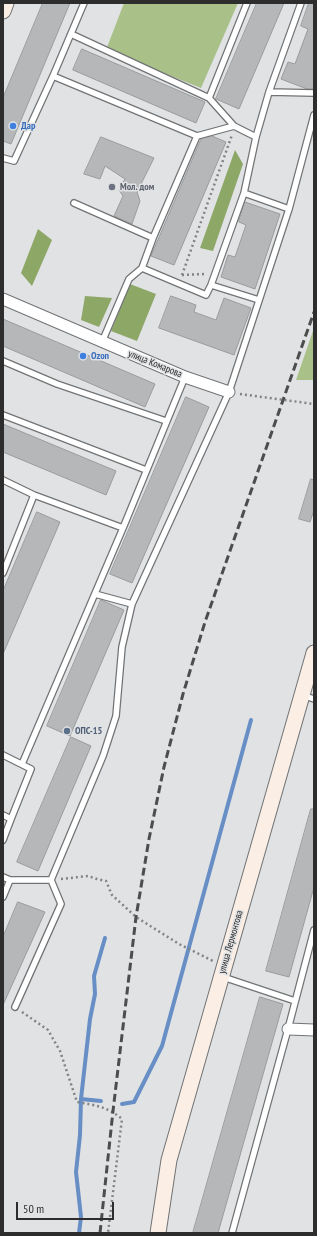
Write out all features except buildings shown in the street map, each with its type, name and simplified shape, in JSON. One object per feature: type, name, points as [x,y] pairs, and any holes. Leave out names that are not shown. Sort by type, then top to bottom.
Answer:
[{"type":"main road","points":[[3,11],[6,3]]},
{"type":"main road","name":"улица Лермонтова","points":[[158,1233],[169,1160],[222,977],[308,697],[314,653]]},
{"type":"street","name":"улица Комарова","points":[[3,299],[185,377],[229,392]]},
{"type":"street","points":[[288,1030],[314,1030]]},
{"type":"lane","points":[[3,158],[14,161],[53,76],[84,3]]},
{"type":"lane","points":[[209,98],[248,3]]},
{"type":"lane","points":[[142,268],[206,295],[244,193],[256,137],[269,92],[301,3]]},
{"type":"lane","points":[[70,34],[209,98],[234,126],[256,137]]},
{"type":"lane","points":[[53,76],[197,136],[234,126]]},
{"type":"lane","points":[[269,92],[314,93]]},
{"type":"lane","points":[[15,1007],[61,904],[51,880],[103,756],[116,716],[122,647],[132,604],[229,392],[289,209],[314,115]]},
{"type":"lane","points":[[102,342],[129,279],[142,268],[153,238],[197,136]]},
{"type":"lane","points":[[244,193],[289,209]]},
{"type":"lane","points":[[74,203],[153,238]]},
{"type":"lane","points":[[211,285],[259,300]]},
{"type":"lane","points":[[3,361],[57,384],[166,421]]},
{"type":"lane","points":[[22,764],[123,528],[185,377]]},
{"type":"lane","points":[[3,415],[146,470]]},
{"type":"lane","points":[[3,480],[34,495],[123,528]]},
{"type":"lane","points":[[3,573],[34,495]]},
{"type":"lane","points":[[95,594],[132,604]]},
{"type":"lane","points":[[3,755],[31,769],[3,840]]},
{"type":"lane","points":[[3,815],[11,819]]},
{"type":"lane","points":[[3,878],[10,880],[51,880]]},
{"type":"lane","points":[[3,896],[10,880]]},
{"type":"lane","points":[[232,1233],[314,930]]},
{"type":"lane","points":[[222,977],[295,1001]]},
{"type":"path","points":[[179,283],[231,140],[234,126]]},
{"type":"path","points":[[182,275],[203,275],[216,270]]},
{"type":"path","points":[[229,392],[314,404]]},
{"type":"path","points":[[51,880],[88,876],[106,881],[112,895],[136,917],[201,956]]},
{"type":"path","points":[[15,1007],[48,1030],[60,1051],[77,1102],[113,1111],[122,1119],[108,1233]]},
{"type":"green space","points":[[124,3],[238,3],[201,88],[106,50]]},
{"type":"green space","points":[[235,150],[243,164],[213,251],[200,248]]},
{"type":"green space","points":[[38,229],[52,240],[32,286],[21,273]]},
{"type":"green space","points":[[130,284],[156,294],[137,341],[111,331]]},
{"type":"green space","points":[[85,296],[112,298],[99,327],[81,320]]},
{"type":"green space","points":[[314,328],[314,380],[296,380]]},
{"type":"waterway","points":[[122,1104],[134,1102],[162,1046],[251,720]]},
{"type":"waterway","points":[[79,1233],[81,1217],[76,1172],[80,1135],[81,1099],[90,1019],[95,994],[94,976],[105,938]]},
{"type":"waterway","points":[[81,1099],[101,1101]]},
{"type":"railway","points":[[100,1233],[136,917],[149,839],[164,767],[183,694],[205,622],[314,312]]},
{"type":"place","name":"Дар","points":[[13,126]]},
{"type":"place","name":"Мол. дом","points":[[112,187]]},
{"type":"place","name":"Ozon","points":[[83,356]]},
{"type":"place","name":"ОПС-15","points":[[67,731]]}]
